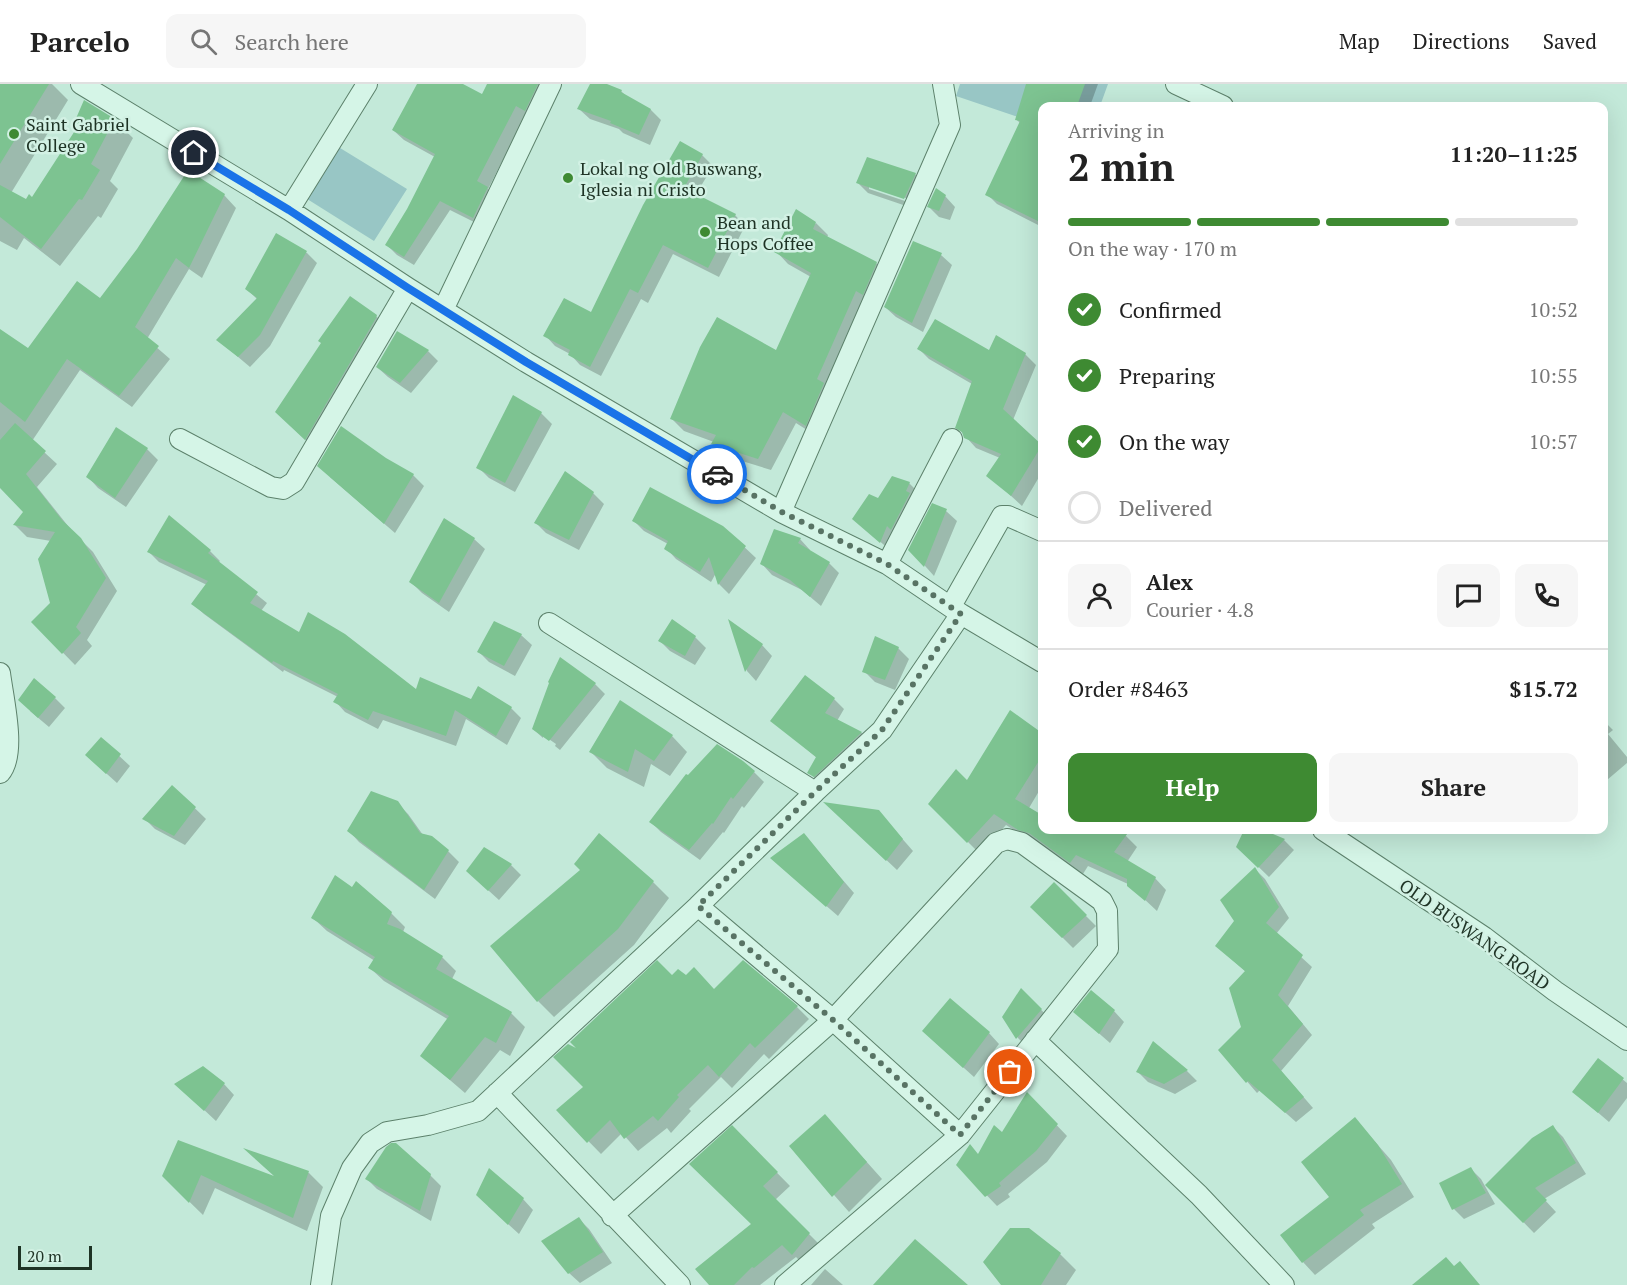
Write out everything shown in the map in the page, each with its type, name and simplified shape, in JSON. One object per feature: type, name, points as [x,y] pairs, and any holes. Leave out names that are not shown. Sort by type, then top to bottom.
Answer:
[{"type":"street","points":[[81,84],[289,210],[526,362],[782,512],[887,564],[956,610],[1038,660]]},
{"type":"street","points":[[289,210],[367,84]]},
{"type":"street","points":[[442,310],[551,84]]},
{"type":"street","points":[[1176,84],[1214,102]]},
{"type":"street","points":[[782,512],[950,125],[948,89]]},
{"type":"street","points":[[180,439],[271,487],[283,489],[294,482],[408,288]]},
{"type":"street","points":[[887,564],[952,440]]},
{"type":"street","points":[[321,1285],[331,1216],[352,1168],[370,1143],[387,1132],[428,1125],[478,1111],[497,1094],[882,730],[956,610],[1002,516],[1008,516],[1038,529]]},
{"type":"street","points":[[549,623],[815,792]]},
{"type":"street","points":[[0,673],[9,754],[0,773]]},
{"type":"street","name":"OLD BUSWANG ROAD","points":[[1329,834],[1484,937],[1555,991],[1627,1040]]},
{"type":"street","points":[[612,1216],[833,1020],[996,843],[1007,839],[1022,843],[1102,901],[1107,911],[1108,949],[960,1135],[785,1285]]},
{"type":"street","points":[[698,906],[833,1020],[960,1135]]},
{"type":"street","points":[[1035,1040],[1199,1195],[1284,1285]]},
{"type":"street","points":[[497,1094],[680,1285]]},
{"type":"shaded area","points":[[960,84],[1108,84],[1101,102],[1038,102],[1038,124],[956,96]]},
{"type":"shaded area","points":[[327,140],[407,189],[374,241],[296,192]]},
{"type":"building","name":"Saint Gabriel College","points":[[0,84],[49,84],[0,164]]},
{"type":"building","points":[[417,84],[463,84],[482,94],[487,84],[538,84],[525,111],[516,106],[477,181],[488,187],[473,218],[440,201],[404,257],[385,245],[407,209],[435,154],[392,130]]},
{"type":"building","points":[[590,84],[607,84],[622,90],[621,92],[651,109],[639,135],[610,123],[611,121],[577,109]]},
{"type":"building","points":[[1026,84],[1085,84],[1078,102],[1038,102],[1038,221],[985,195],[1020,121],[1015,120]]},
{"type":"building","points":[[84,100],[115,119],[91,164],[100,170],[82,200],[79,199],[41,249],[0,217],[0,185],[26,199],[29,194],[32,197],[78,126],[74,123]]},
{"type":"building","points":[[680,141],[703,154],[684,188],[736,214],[708,268],[663,245],[638,293],[630,289],[590,367],[568,355],[570,350],[543,336],[564,298],[591,312],[643,205]]},
{"type":"building","points":[[867,157],[916,173],[904,199],[856,183]]},
{"type":"building","points":[[188,170],[225,194],[189,268],[176,258],[135,327],[159,346],[119,396],[67,359],[25,422],[0,402],[0,329],[28,348],[77,281],[100,298],[137,249]]},
{"type":"building","points":[[936,188],[946,195],[939,211],[927,207]]},
{"type":"building","points":[[796,209],[816,222],[813,229],[877,262],[863,295],[856,291],[817,379],[824,383],[806,426],[783,412],[758,459],[711,444],[716,435],[670,419],[700,347],[717,317],[776,350],[811,273],[774,252]]},
{"type":"building","points":[[276,233],[307,251],[260,335],[238,357],[216,340],[257,298],[245,289]]},
{"type":"building","points":[[913,241],[942,253],[912,323],[884,307]]},
{"type":"building","points":[[350,296],[377,315],[305,440],[275,412],[321,343],[318,341]]},
{"type":"building","points":[[935,319],[989,350],[996,335],[1026,353],[1003,409],[1038,441],[1038,452],[1011,496],[986,476],[1001,454],[964,438],[962,432],[955,428],[972,381],[917,349]]},
{"type":"building","points":[[397,331],[429,350],[400,383],[376,367]]},
{"type":"building","points":[[513,395],[542,412],[505,483],[476,468]]},
{"type":"building","points":[[15,423],[46,451],[26,474],[62,520],[81,538],[106,578],[76,627],[81,633],[62,654],[31,622],[50,603],[38,559],[55,532],[13,525],[23,512],[0,488],[0,440]]},
{"type":"building","points":[[341,426],[386,458],[414,474],[384,524],[317,466]]},
{"type":"building","points":[[116,427],[148,448],[115,498],[86,477]]},
{"type":"building","points":[[565,471],[594,492],[569,540],[534,523]]},
{"type":"building","points":[[892,476],[910,482],[906,491],[910,493],[891,530],[887,526],[880,543],[852,519],[869,494],[878,498]]},
{"type":"building","points":[[650,487],[723,526],[746,546],[718,585],[709,557],[700,572],[664,549],[668,541],[632,521]]},
{"type":"building","points":[[932,503],[947,509],[924,567],[908,550]]},
{"type":"building","points":[[169,515],[211,550],[208,553],[258,592],[250,603],[299,632],[308,612],[345,634],[416,689],[420,677],[471,699],[478,686],[512,707],[496,736],[455,710],[446,736],[373,711],[368,720],[333,702],[338,694],[273,661],[272,663],[191,604],[208,581],[147,552]]},
{"type":"building","points":[[444,518],[475,538],[439,603],[409,582]]},
{"type":"building","points":[[774,529],[801,538],[798,543],[830,562],[810,597],[790,580],[760,564]]},
{"type":"building","points":[[672,619],[696,636],[685,656],[658,641]]},
{"type":"building","points":[[728,619],[763,644],[745,672]]},
{"type":"building","points":[[494,621],[522,634],[504,666],[477,652]]},
{"type":"building","points":[[875,636],[899,647],[885,680],[862,672]]},
{"type":"building","points":[[560,657],[596,683],[549,741],[532,729],[548,682]]},
{"type":"building","points":[[805,675],[835,698],[825,713],[862,732],[814,777],[807,773],[816,757],[770,721]]},
{"type":"building","points":[[34,678],[56,697],[38,718],[18,700]]},
{"type":"building","points":[[620,700],[673,735],[654,761],[635,749],[628,772],[589,752]]},
{"type":"building","points":[[1010,710],[1038,730],[1038,762],[1015,799],[1038,813],[1038,834],[1127,834],[1114,852],[1156,877],[1145,901],[1127,886],[1127,879],[1076,855],[1070,863],[1029,833],[1018,830],[994,814],[967,843],[928,804],[956,769],[967,780]]},
{"type":"building","points":[[101,737],[121,754],[106,774],[85,755]]},
{"type":"building","points":[[717,744],[755,771],[689,850],[649,822],[686,774],[688,775]]},
{"type":"building","points":[[172,785],[196,807],[174,836],[142,819]]},
{"type":"building","points":[[371,791],[398,801],[420,833],[432,836],[449,850],[424,890],[347,831]]},
{"type":"building","points":[[823,802],[879,810],[903,839],[886,861]]},
{"type":"building","points":[[599,833],[654,881],[618,929],[537,1002],[490,946],[580,870],[574,864]]},
{"type":"building","points":[[804,833],[844,882],[826,907],[770,858]]},
{"type":"building","points":[[1242,834],[1273,834],[1285,839],[1258,868],[1236,847]]},
{"type":"building","points":[[484,847],[512,864],[488,891],[466,871]]},
{"type":"building","points":[[1255,867],[1279,907],[1266,923],[1303,955],[1278,995],[1303,1024],[1272,1060],[1304,1097],[1285,1113],[1248,1081],[1246,1083],[1218,1050],[1241,1027],[1229,988],[1245,971],[1215,946],[1234,921],[1220,900]]},
{"type":"building","points":[[335,875],[352,887],[356,881],[392,912],[387,924],[400,929],[443,956],[436,969],[512,1012],[496,1043],[485,1037],[450,1080],[420,1056],[449,1016],[368,968],[375,957],[311,918]]},
{"type":"building","points":[[1054,882],[1087,915],[1062,938],[1030,907]]},
{"type":"building","points":[[657,960],[672,975],[678,969],[686,975],[694,967],[714,989],[743,960],[798,1006],[755,1048],[750,1043],[719,1077],[708,1065],[677,1095],[679,1097],[658,1121],[653,1116],[624,1139],[610,1120],[587,1143],[556,1110],[583,1087],[553,1057],[568,1044],[576,1048],[570,1042]]},
{"type":"building","points":[[1021,988],[1042,1009],[1016,1039],[1002,1017]]},
{"type":"building","points":[[1091,990],[1115,1010],[1099,1034],[1073,1012]]},
{"type":"building","points":[[950,998],[990,1032],[963,1068],[922,1031]]},
{"type":"building","points":[[1153,1041],[1188,1070],[1164,1084],[1136,1072]]},
{"type":"building","points":[[1598,1058],[1624,1078],[1598,1113],[1572,1092]]},
{"type":"building","points":[[203,1066],[225,1083],[204,1111],[174,1084]]},
{"type":"building","points":[[1027,1092],[1058,1124],[1036,1151],[999,1183],[1001,1186],[985,1197],[956,1165],[970,1144],[978,1154],[994,1125],[1002,1132]]},
{"type":"building","points":[[825,1114],[867,1162],[832,1197],[789,1146]]},
{"type":"building","points":[[1355,1117],[1378,1145],[1402,1184],[1360,1210],[1364,1215],[1302,1263],[1280,1235],[1329,1197],[1301,1162]]},
{"type":"building","points":[[732,1125],[778,1172],[763,1186],[810,1233],[792,1255],[782,1245],[754,1268],[752,1267],[734,1285],[709,1285],[695,1269],[751,1224],[689,1164]]},
{"type":"building","points":[[1553,1125],[1576,1163],[1535,1188],[1547,1200],[1523,1223],[1485,1185],[1532,1138]]},
{"type":"building","points":[[178,1140],[274,1176],[243,1148],[309,1171],[293,1218],[201,1175],[189,1203],[162,1176]]},
{"type":"building","points":[[391,1143],[396,1143],[431,1174],[420,1211],[365,1179]]},
{"type":"building","points":[[1471,1167],[1486,1193],[1452,1210],[1439,1183]]},
{"type":"building","points":[[489,1168],[524,1198],[508,1225],[476,1195]]},
{"type":"building","points":[[579,1217],[603,1252],[568,1274],[541,1241]]},
{"type":"building","points":[[1010,1228],[1029,1228],[1061,1253],[1041,1285],[1001,1285],[983,1262]]},
{"type":"building","points":[[915,1239],[968,1285],[873,1285]]},
{"type":"building","points":[[1446,1257],[1454,1266],[1460,1261],[1480,1285],[1412,1285]]},
{"type":"way so far","points":[[717,474],[782,512],[887,564],[961,614],[882,730],[698,906],[833,1020],[960,1135],[1010,1072]]},
{"type":"place","name":"Saint Gabriel College","points":[[14,134]]},
{"type":"place","name":"Lokal ng Old Buswang, Iglesia ni Cristo","points":[[568,178]]},
{"type":"place","name":"Bean and Hops Coffee","points":[[705,232]]},
{"type":"route","points":[[194,153],[289,210],[526,362],[717,474]]}]
